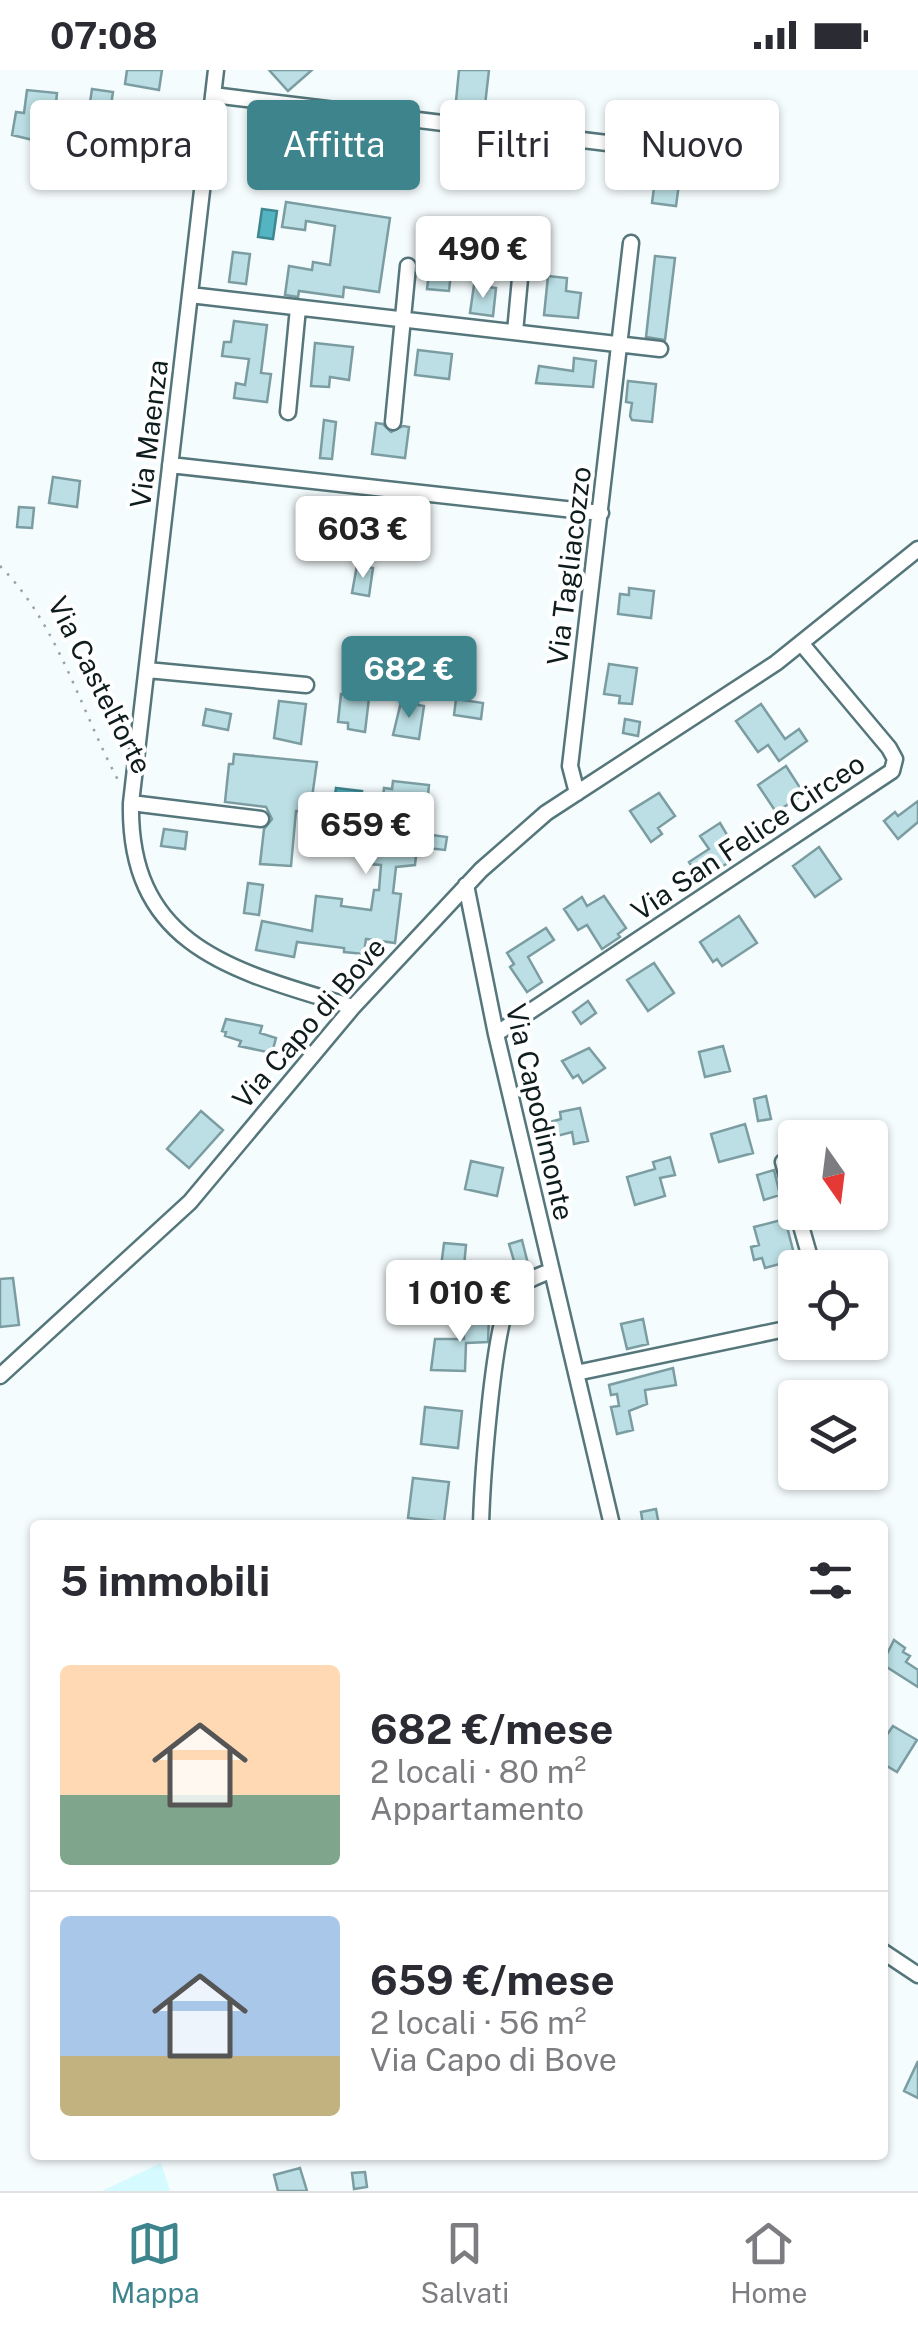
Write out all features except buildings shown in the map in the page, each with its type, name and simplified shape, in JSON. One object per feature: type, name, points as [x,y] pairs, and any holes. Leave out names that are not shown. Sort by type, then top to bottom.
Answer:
[{"type":"street","name":"Via Maenza","points":[[131,804],[216,70]]},
{"type":"street","points":[[213,96],[605,143]]},
{"type":"street","points":[[515,332],[524,236]]},
{"type":"street","name":"Via Tagliacozzo","points":[[578,793],[570,766],[631,243]]},
{"type":"street","points":[[393,422],[408,266]]},
{"type":"street","points":[[190,296],[660,348]]},
{"type":"street","points":[[288,412],[298,308]]},
{"type":"street","points":[[170,464],[600,513]]},
{"type":"street","name":"Via Capo di Bove","points":[[0,1376],[190,1202],[352,1006],[466,885],[537,821],[802,643],[918,548]]},
{"type":"street","name":"Via San Felice Circeo","points":[[496,1034],[892,771],[894,759],[889,748],[802,643]]},
{"type":"street","points":[[146,670],[306,685]]},
{"type":"street","points":[[131,804],[261,819]]},
{"type":"street","name":"Via Castelforte","points":[[131,804],[134,842],[144,879],[158,908],[180,936],[244,972],[352,1006]]},
{"type":"street","name":"Via Capodimonte","points":[[466,885],[496,1034],[611,1520]]},
{"type":"street","points":[[481,1520],[484,1462],[505,1308],[520,1286],[551,1271]]},
{"type":"street","points":[[576,1373],[778,1331]]},
{"type":"street","points":[[888,1955],[918,1976]]},
{"type":"path","name":"Via Castelforte","points":[[0,566],[22,588],[42,619],[97,741],[131,804]]},
{"type":"shaded area","points":[[161,2163],[170,2191],[102,2191]]},
{"type":"water","points":[[262,209],[277,211],[273,239],[258,237]]},
{"type":"water","points":[[336,788],[362,791],[360,807],[334,803]]}]
